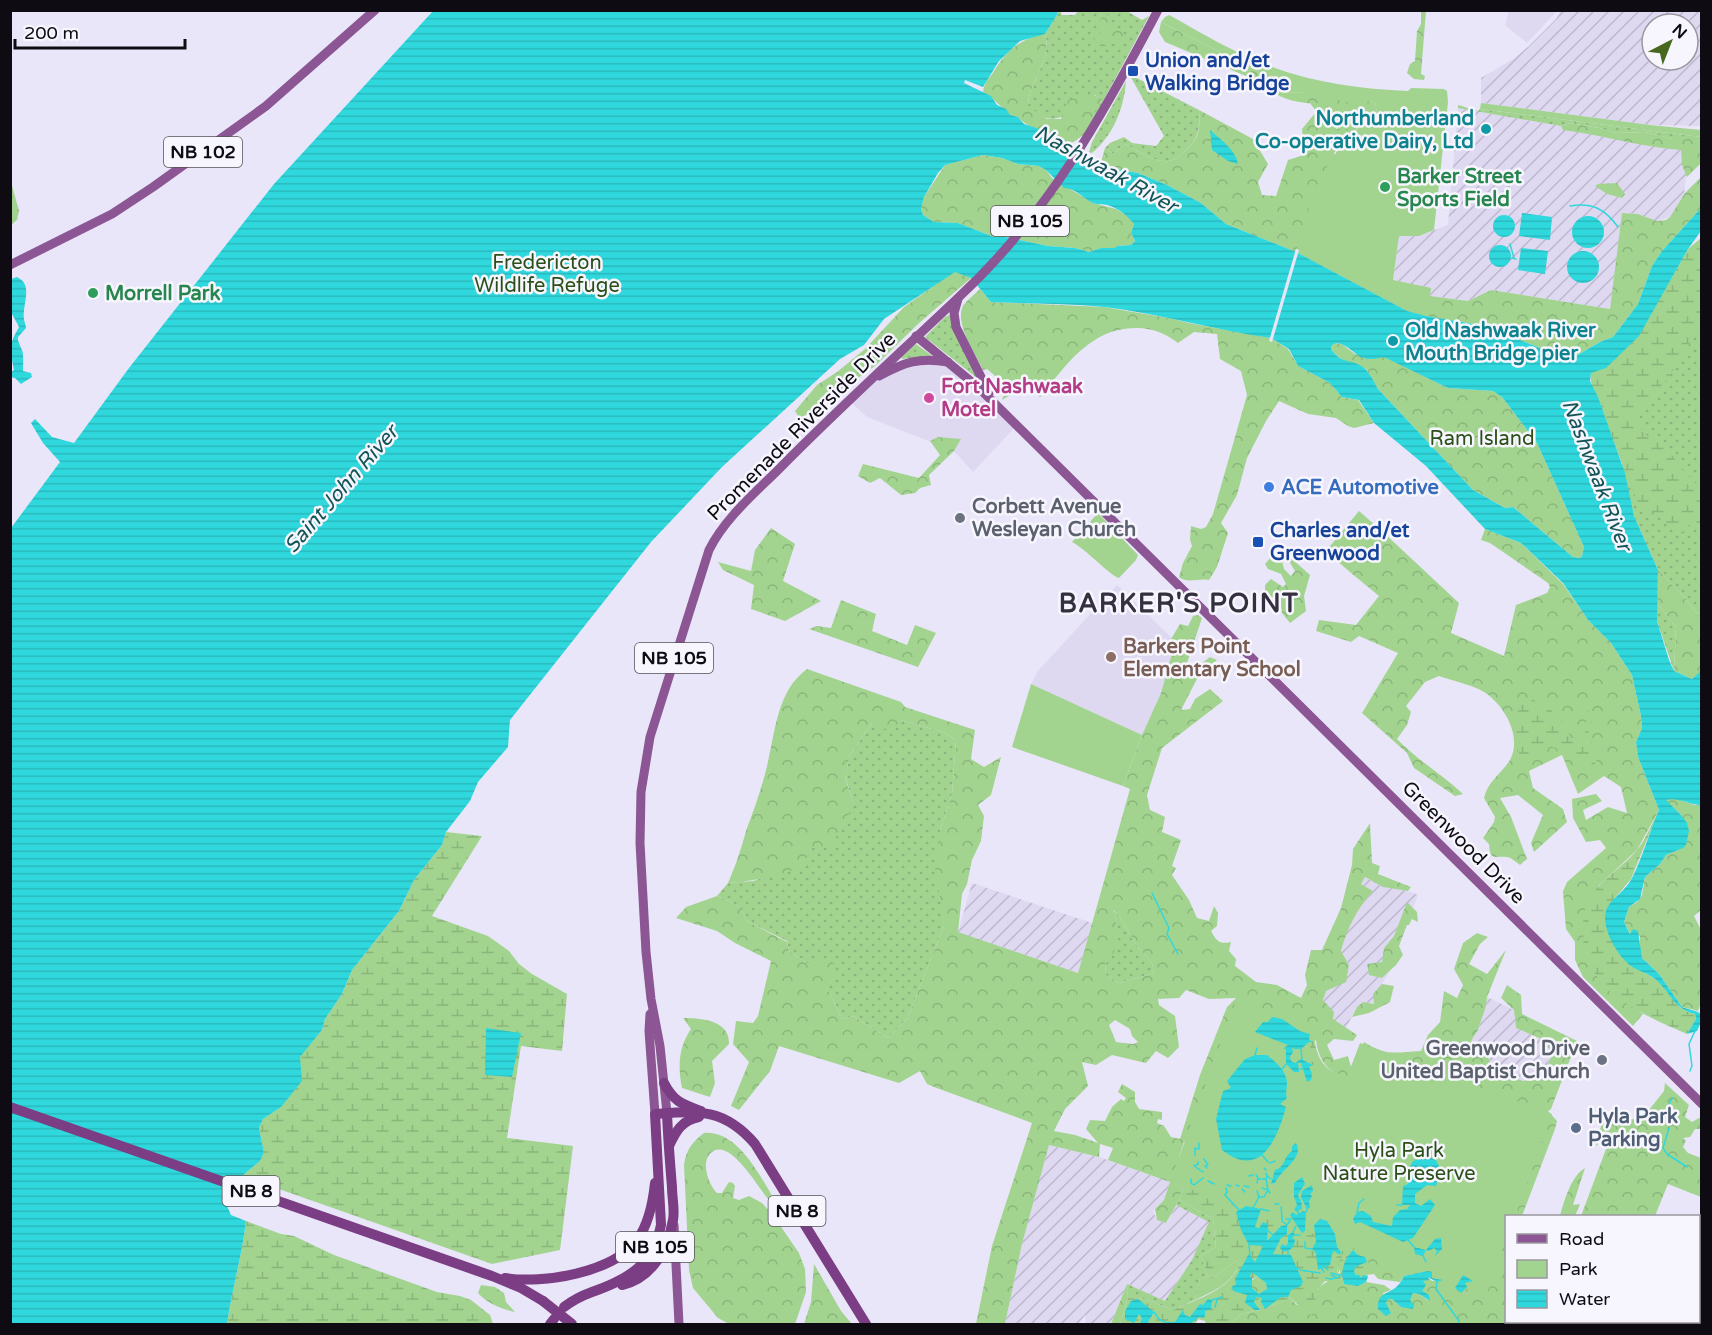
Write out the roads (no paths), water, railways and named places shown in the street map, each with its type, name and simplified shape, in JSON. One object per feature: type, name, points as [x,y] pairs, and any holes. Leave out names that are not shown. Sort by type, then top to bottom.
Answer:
[{"type":"highway","points":[[664,1083],[672,1097],[678,1102],[713,1114]]},
{"type":"highway","name":"NB 8","points":[[10,1107],[492,1276],[521,1288],[543,1301],[572,1324]]},
{"type":"highway","name":"NB 8","points":[[661,1114],[713,1114],[736,1124],[755,1144],[866,1324]]},
{"type":"highway","name":"Promenade Riverside Drive","points":[[661,1114],[669,1146],[674,1217]]},
{"type":"highway","name":"Promenade Riverside Drive","points":[[564,1307],[580,1296],[628,1276],[643,1265],[652,1252],[661,1225],[658,1170],[661,1114]]},
{"type":"highway","points":[[669,1146],[686,1121],[713,1114]]},
{"type":"highway","name":"NB 8","points":[[492,1276],[514,1279],[558,1276],[599,1267],[615,1260],[638,1239],[646,1225],[658,1170]]},
{"type":"highway","points":[[593,1292],[629,1284],[644,1275],[664,1251],[674,1217]]},
{"type":"main road","name":"NB 102","points":[[10,265],[112,214],[162,181],[266,106],[375,10]]},
{"type":"main road","name":"NB 105","points":[[916,336],[959,297],[1033,218],[1090,136],[1158,10]]},
{"type":"main road","points":[[959,297],[954,313],[956,327],[985,387],[997,406]]},
{"type":"main road","points":[[916,336],[964,373],[997,406]]},
{"type":"main road","name":"Promenade Riverside Drive","points":[[661,1114],[664,1083],[651,999],[640,815],[650,737],[705,558],[724,526],[822,426],[916,336]]},
{"type":"main road","points":[[869,381],[908,362],[921,359],[950,363]]},
{"type":"main road","name":"Greenwood Drive","points":[[997,406],[1701,1104]]},
{"type":"main road","name":"Promenade Riverside Drive","points":[[651,999],[649,1031],[661,1114]]},
{"type":"main road","name":"Promenade Riverside Drive","points":[[674,1217],[679,1324]]},
{"type":"water","name":"Fredericton Wildlife Refuge","points":[[433,11],[1057,11],[1057,15],[1045,34],[1020,41],[999,61],[983,87],[965,80],[964,83],[991,96],[997,105],[1006,109],[1010,115],[1018,117],[1024,124],[1039,129],[1058,145],[1100,166],[1138,173],[1167,185],[1201,203],[1226,224],[1296,252],[1407,311],[1486,326],[1569,360],[1613,337],[1638,304],[1652,266],[1662,251],[1701,208],[1701,231],[1688,249],[1639,336],[1606,368],[1591,373],[1590,381],[1625,473],[1634,516],[1658,570],[1657,621],[1669,660],[1674,671],[1692,679],[1701,671],[1701,805],[1666,800],[1687,823],[1689,831],[1686,845],[1666,855],[1660,864],[1645,877],[1640,899],[1629,907],[1624,922],[1630,934],[1633,929],[1638,931],[1642,958],[1659,974],[1682,1007],[1701,1014],[1701,1022],[1697,1031],[1687,1034],[1696,1019],[1695,1014],[1688,1012],[1677,1004],[1655,979],[1625,961],[1614,947],[1607,930],[1605,921],[1608,906],[1632,878],[1659,810],[1638,757],[1636,742],[1642,728],[1632,675],[1611,643],[1588,620],[1563,583],[1521,543],[1485,529],[1426,466],[1374,423],[1359,400],[1342,397],[1330,383],[1298,366],[1289,349],[1271,338],[1105,307],[991,302],[971,278],[955,272],[884,319],[864,345],[840,359],[722,467],[651,542],[510,720],[508,747],[478,782],[470,801],[446,832],[442,845],[414,880],[399,911],[352,970],[342,994],[325,1019],[322,1030],[300,1057],[302,1081],[281,1107],[263,1119],[259,1128],[264,1153],[260,1161],[242,1176],[225,1201],[231,1215],[246,1221],[227,1324],[11,1324],[11,528],[60,462],[43,443],[31,423],[35,419],[52,437],[74,443],[129,368],[274,184]],"holes":[[[983,155],[1002,158],[1018,164],[1039,166],[1064,188],[1076,191],[1093,203],[1119,210],[1134,224],[1131,233],[1135,241],[1131,245],[1101,248],[1089,252],[994,237],[958,223],[934,222],[923,215],[921,209],[924,197],[945,165]],[[1337,343],[1367,359],[1384,357],[1448,388],[1493,391],[1502,397],[1537,443],[1584,547],[1582,556],[1573,557],[1513,507],[1505,508],[1473,490],[1378,389],[1366,370],[1335,354],[1331,349],[1332,345]]]},
{"type":"water","points":[[1210,130],[1231,149],[1238,164],[1228,161],[1212,150]]},
{"type":"water","points":[[1522,213],[1552,217],[1550,240],[1519,236]]},
{"type":"water","points":[[1500,215],[1508,215],[1515,222],[1515,230],[1508,237],[1500,237],[1493,230],[1493,222]]},
{"type":"water","points":[[1588,216],[1599,221],[1604,232],[1599,243],[1588,248],[1577,243],[1572,232],[1577,221]]},
{"type":"water","points":[[1496,245],[1504,245],[1511,252],[1511,260],[1504,267],[1496,267],[1489,260],[1489,252]]},
{"type":"water","points":[[1521,248],[1548,251],[1545,274],[1518,270]]},
{"type":"water","points":[[1583,251],[1594,256],[1599,267],[1594,278],[1583,283],[1572,278],[1567,267],[1572,256]]},
{"type":"water","points":[[17,277],[22,280],[26,290],[24,320],[26,328],[18,340],[23,352],[23,371],[31,373],[32,377],[21,384],[15,378],[10,377],[14,370],[12,343],[19,327],[12,314],[11,279]]},
{"type":"water","points":[[1272,1017],[1282,1019],[1300,1031],[1310,1034],[1309,1040],[1314,1042],[1309,1042],[1301,1049],[1292,1047],[1293,1052],[1290,1057],[1295,1063],[1301,1059],[1313,1065],[1309,1067],[1312,1074],[1311,1080],[1307,1082],[1301,1063],[1298,1063],[1299,1072],[1294,1072],[1286,1064],[1284,1048],[1288,1045],[1255,1032],[1263,1022],[1268,1022]]},
{"type":"water","points":[[486,1028],[521,1033],[512,1077],[485,1075]]},
{"type":"water","points":[[1255,1055],[1267,1055],[1283,1071],[1287,1083],[1287,1098],[1280,1104],[1286,1107],[1272,1143],[1257,1158],[1247,1161],[1235,1158],[1222,1150],[1216,1119],[1223,1091],[1231,1088],[1227,1081],[1245,1059]]},
{"type":"water","points":[[1296,1143],[1298,1148],[1295,1159],[1275,1183],[1271,1184],[1275,1170],[1281,1167],[1292,1151],[1292,1146]]},
{"type":"water","points":[[1427,1156],[1436,1160],[1441,1170],[1436,1186],[1427,1185],[1415,1194],[1415,1203],[1421,1206],[1430,1199],[1435,1205],[1413,1238],[1403,1242],[1360,1222],[1355,1224],[1353,1219],[1357,1212],[1363,1211],[1371,1216],[1373,1222],[1392,1226],[1393,1217],[1410,1205],[1402,1205],[1403,1186],[1408,1184],[1409,1177],[1406,1174],[1413,1161]]},
{"type":"water","points":[[1302,1177],[1305,1184],[1298,1195],[1302,1209],[1297,1211],[1294,1210],[1297,1205],[1294,1197],[1294,1183]]},
{"type":"water","points":[[1312,1185],[1310,1208],[1307,1209],[1301,1197],[1302,1191]]},
{"type":"water","points":[[1246,1206],[1261,1209],[1255,1227],[1259,1228],[1263,1222],[1268,1224],[1267,1241],[1281,1226],[1287,1225],[1287,1234],[1281,1238],[1273,1254],[1291,1255],[1303,1282],[1301,1286],[1291,1290],[1288,1297],[1281,1297],[1265,1309],[1261,1302],[1262,1298],[1256,1297],[1254,1302],[1260,1310],[1255,1310],[1245,1303],[1247,1295],[1233,1291],[1232,1286],[1236,1285],[1235,1279],[1249,1254],[1255,1262],[1263,1246],[1249,1245],[1241,1230],[1236,1212]],"holes":[[[1252,1272],[1266,1283],[1267,1289],[1259,1294],[1252,1288],[1250,1276]]]},
{"type":"water","points":[[1303,1211],[1306,1212],[1305,1231],[1302,1233],[1290,1215],[1293,1212],[1296,1215]]},
{"type":"water","points":[[1320,1219],[1327,1221],[1335,1234],[1337,1247],[1341,1252],[1340,1255],[1334,1251],[1330,1265],[1318,1270],[1316,1253],[1312,1249],[1316,1242],[1314,1225]]},
{"type":"water","points":[[1293,1232],[1295,1235],[1292,1238],[1295,1240],[1293,1247],[1283,1252],[1280,1248],[1282,1244],[1286,1246],[1288,1235]]},
{"type":"water","points":[[1441,1238],[1442,1249],[1435,1256],[1437,1251],[1434,1248],[1426,1250],[1435,1239]]},
{"type":"water","points":[[1414,1247],[1426,1250],[1423,1256],[1415,1254]]},
{"type":"water","points":[[1353,1250],[1365,1257],[1367,1262],[1355,1267],[1356,1275],[1361,1278],[1363,1275],[1368,1276],[1366,1282],[1358,1286],[1344,1284],[1342,1274],[1347,1258]]},
{"type":"water","points":[[1432,1272],[1432,1278],[1443,1280],[1437,1282],[1428,1277],[1429,1280],[1423,1281],[1426,1285],[1422,1291],[1429,1295],[1430,1301],[1413,1293],[1410,1300],[1414,1305],[1413,1309],[1401,1307],[1392,1299],[1388,1299],[1386,1303],[1391,1313],[1386,1316],[1378,1309],[1380,1298],[1396,1287],[1404,1276]]},
{"type":"water","points":[[1463,1275],[1473,1281],[1465,1283],[1467,1287],[1461,1293],[1455,1288]]},
{"type":"water","points":[[1138,1299],[1154,1312],[1149,1324],[1140,1324],[1142,1318],[1139,1314],[1134,1323],[1125,1319],[1125,1311],[1131,1301]]},
{"type":"water","points":[[1208,1299],[1212,1300],[1211,1309],[1205,1311],[1203,1318],[1199,1317],[1190,1324],[1165,1324],[1165,1322],[1175,1322],[1183,1310],[1185,1315],[1190,1317],[1200,1304],[1203,1305]]},
{"type":"waterway","points":[[1570,206],[1585,205],[1597,208],[1603,211],[1618,227]]},
{"type":"waterway","points":[[1510,244],[1514,258]]},
{"type":"waterway","points":[[1512,258],[1516,259]]},
{"type":"waterway","points":[[1152,893],[1169,928],[1167,934],[1178,954]]},
{"type":"waterway","points":[[1690,1071],[1692,1066],[1689,1044],[1695,1031]]},
{"type":"waterway","points":[[1255,1055],[1257,1048]]},
{"type":"waterway","points":[[1301,1049],[1302,1060]]},
{"type":"waterway","points":[[1282,1069],[1286,1064]]},
{"type":"waterway","points":[[1667,1109],[1672,1098]]},
{"type":"waterway","points":[[1669,1128],[1663,1148],[1667,1154],[1687,1167]]},
{"type":"waterway","points":[[1195,1155],[1195,1148],[1199,1149],[1199,1143]]},
{"type":"waterway","points":[[1262,1155],[1268,1162]]},
{"type":"waterway","points":[[1204,1159],[1208,1165],[1205,1166],[1207,1168]]},
{"type":"waterway","points":[[1270,1163],[1275,1161]]},
{"type":"waterway","points":[[1198,1162],[1194,1166],[1203,1172]]},
{"type":"waterway","points":[[1266,1173],[1271,1179]]},
{"type":"waterway","points":[[1249,1176],[1253,1175]]},
{"type":"waterway","points":[[1256,1175],[1257,1183]]},
{"type":"waterway","points":[[1258,1179],[1266,1179],[1267,1176]]},
{"type":"waterway","points":[[1191,1179],[1194,1185],[1203,1178]]},
{"type":"waterway","points":[[1259,1197],[1264,1197],[1268,1190],[1266,1179]]},
{"type":"waterway","points":[[1208,1181],[1214,1184]]},
{"type":"waterway","points":[[1227,1185],[1231,1186]]},
{"type":"waterway","points":[[1244,1186],[1249,1187]]},
{"type":"waterway","points":[[1226,1188],[1225,1195],[1239,1210]]},
{"type":"waterway","points":[[1262,1188],[1270,1193]]},
{"type":"waterway","points":[[1242,1189],[1245,1192]]},
{"type":"waterway","points":[[1253,1208],[1259,1197],[1257,1191]]},
{"type":"waterway","points":[[1357,1212],[1359,1203],[1364,1199]]},
{"type":"waterway","points":[[1397,1205],[1402,1205]]},
{"type":"waterway","points":[[1281,1207],[1282,1217]]},
{"type":"waterway","points":[[1261,1209],[1269,1211]]},
{"type":"waterway","points":[[1282,1217],[1282,1221],[1287,1225],[1291,1219],[1286,1219]]},
{"type":"waterway","points":[[1293,1232],[1296,1226]]},
{"type":"waterway","points":[[1267,1230],[1273,1235]]},
{"type":"waterway","points":[[1295,1235],[1300,1235]]},
{"type":"waterway","points":[[1408,1240],[1414,1247]]},
{"type":"waterway","points":[[1305,1242],[1305,1248],[1312,1249]]},
{"type":"waterway","points":[[1249,1245],[1250,1255]]},
{"type":"waterway","points":[[1423,1256],[1426,1262]]},
{"type":"waterway","points":[[1296,1267],[1300,1270],[1320,1273]]},
{"type":"waterway","points":[[1325,1267],[1328,1270]]},
{"type":"waterway","points":[[1331,1273],[1339,1275]]},
{"type":"waterway","points":[[1331,1275],[1337,1278],[1342,1274]]},
{"type":"waterway","points":[[1326,1278],[1336,1278]]},
{"type":"waterway","points":[[1437,1282],[1436,1289],[1459,1324]]},
{"type":"waterway","points":[[1212,1300],[1222,1297]]},
{"type":"waterway","points":[[1215,1307],[1217,1300]]},
{"type":"waterway","points":[[1154,1312],[1159,1319],[1165,1322]]},
{"type":"place","name":"Union and/et Walking Bridge","points":[[1133,71]]},
{"type":"place","name":"Northumberland Co-operative Dairy, Ltd","points":[[1486,129]]},
{"type":"place","name":"Barker Street Sports Field","points":[[1385,187]]},
{"type":"place","name":"Morrell Park","points":[[93,293]]},
{"type":"place","name":"Old Nashwaak River Mouth Bridge pier","points":[[1393,341]]},
{"type":"place","name":"Fort Nashwaak Motel","points":[[929,398]]},
{"type":"place","name":"ACE Automotive","points":[[1269,487]]},
{"type":"place","name":"Corbett Avenue Wesleyan Church","points":[[960,518]]},
{"type":"place","name":"Charles and/et Greenwood","points":[[1258,542]]},
{"type":"place","name":"Barkers Point Elementary School","points":[[1111,657]]},
{"type":"place","name":"Greenwood Drive United Baptist Church","points":[[1602,1060]]},
{"type":"place","name":"Hyla Park Parking","points":[[1576,1128]]},
{"type":"district","name":"BARKER'S POINT","points":[[1179,603]]},
{"type":"water label","name":"Nashwaak River","points":[[1106,169]]},
{"type":"water label","name":"Nashwaak River","points":[[1597,475]]},
{"type":"water label","name":"Saint John River","points":[[341,489]]},
{"type":"park label","name":"Ram Island","points":[[1482,438]]},
{"type":"park label","name":"Hyla Park Nature Preserve","points":[[1399,1162]]}]
